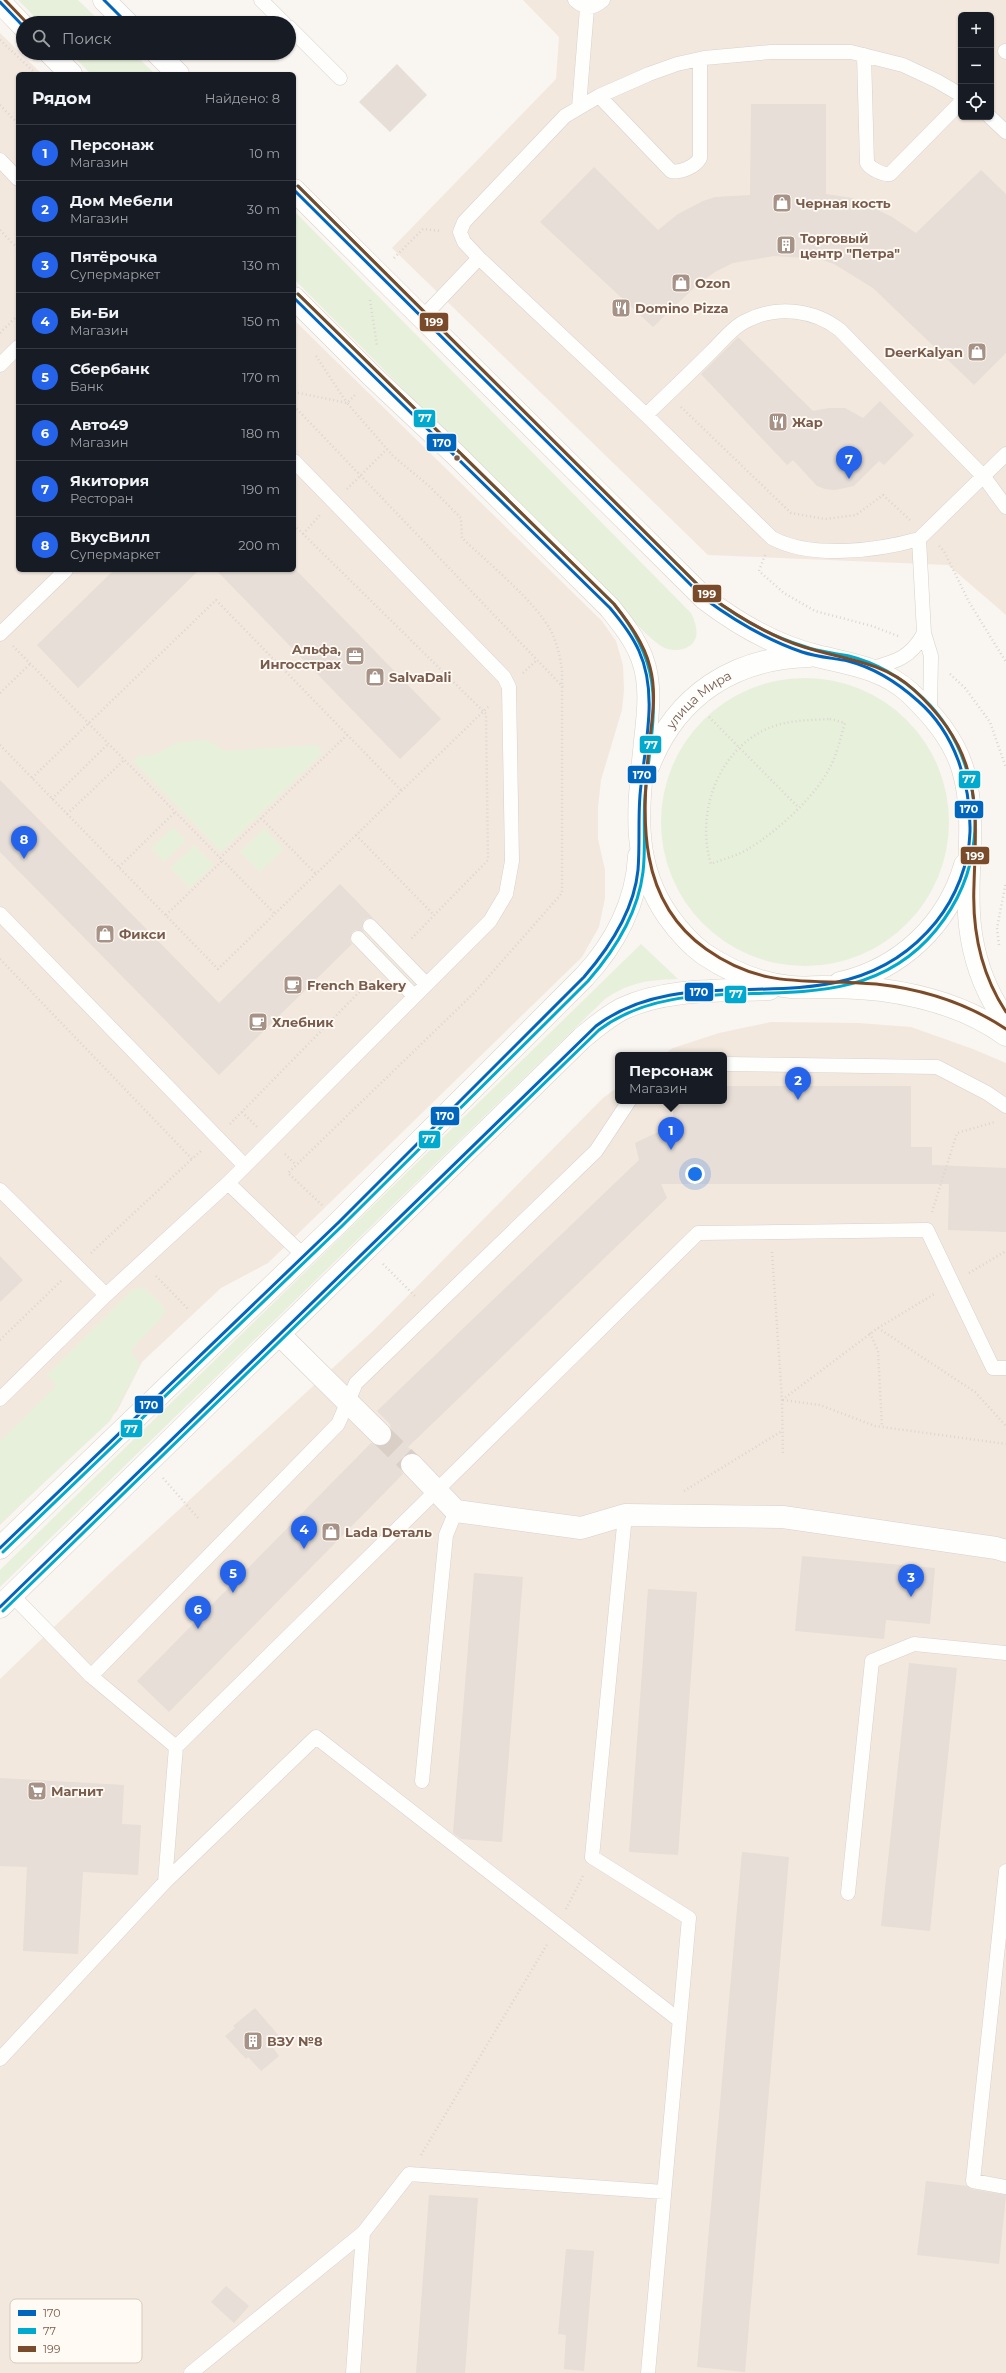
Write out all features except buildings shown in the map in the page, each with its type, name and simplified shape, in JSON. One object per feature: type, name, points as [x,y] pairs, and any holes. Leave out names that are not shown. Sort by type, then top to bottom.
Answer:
[{"type":"main road","points":[[104,0],[120,16]]},
{"type":"main road","points":[[0,2],[16,19]]},
{"type":"main road","points":[[57,60],[69,72]]},
{"type":"main road","points":[[164,60],[176,72]]},
{"type":"main road","name":"улица Мира","points":[[296,192],[705,599],[733,621],[762,635],[817,656]]},
{"type":"main road","name":"улица Мира","points":[[296,300],[372,376],[456,455],[610,608],[630,633],[642,658],[648,683],[648,710],[638,808],[639,841],[646,874],[660,904],[683,935],[702,953],[730,970],[760,982],[792,988],[825,987],[882,990],[924,998],[955,1007],[992,1025],[1006,1035]]},
{"type":"main road","name":"улица Мира","points":[[638,808],[644,776],[656,746],[674,718],[692,700],[724,676],[754,664],[786,657],[817,656],[849,661],[869,669],[907,690],[930,713],[949,740],[963,769],[970,801],[970,925],[974,953],[986,988],[1006,1021]]},
{"type":"main road","name":"улица Мира","points":[[825,987],[857,979],[887,966],[918,942],[936,924],[954,896],[965,866],[971,834]]},
{"type":"main road","points":[[0,1548],[303,1254],[339,1222],[599,961],[614,939],[634,890],[638,869],[639,841]]},
{"type":"main road","points":[[6,1601],[280,1335],[366,1248],[576,1043],[601,1022],[622,1009],[669,996],[792,988]]},
{"type":"main road","points":[[280,1335],[380,1434]]},
{"type":"main road","points":[[412,1465],[456,1511],[581,1528],[625,1516],[783,1517],[996,1548],[1006,1551]]},
{"type":"lane","points":[[261,0],[277,16]]},
{"type":"lane","points":[[575,0],[587,8],[593,7],[603,0]]},
{"type":"lane","points":[[579,107],[587,8]]},
{"type":"lane","points":[[296,35],[340,78]]},
{"type":"lane","points":[[958,93],[937,81],[903,65],[864,54],[771,52],[700,59],[649,74],[599,96],[579,107],[554,125],[464,222],[460,232],[464,242],[479,258],[646,415],[772,538],[782,543],[810,550],[865,549],[902,544],[922,536],[1006,454]]},
{"type":"lane","points":[[864,54],[867,159],[870,167],[885,174],[890,174],[958,105]]},
{"type":"lane","points":[[599,96],[671,170],[682,170],[698,162],[700,158],[700,59]]},
{"type":"lane","points":[[993,120],[1006,132]]},
{"type":"lane","points":[[0,160],[16,177]]},
{"type":"lane","points":[[422,318],[479,258]]},
{"type":"lane","points":[[646,415],[739,325],[762,315],[790,311],[812,314],[831,322],[840,330],[984,477],[1006,507]]},
{"type":"lane","points":[[0,365],[16,349]]},
{"type":"lane","points":[[0,1399],[106,1295],[228,1183],[490,921],[506,894],[512,861],[509,687],[504,676],[296,463]]},
{"type":"lane","points":[[922,536],[924,632],[931,656],[930,713]]},
{"type":"lane","points":[[0,634],[64,572]]},
{"type":"lane","points":[[869,669],[888,664],[906,656],[916,646],[924,632]]},
{"type":"lane","points":[[0,914],[245,1166]]},
{"type":"lane","points":[[370,926],[426,984]]},
{"type":"lane","points":[[358,938],[414,996]]},
{"type":"lane","points":[[727,1064],[937,1067],[987,1092],[1006,1106]]},
{"type":"lane","points":[[91,1676],[338,1424],[356,1383],[596,1151],[627,1104]]},
{"type":"lane","points":[[228,1183],[303,1254]]},
{"type":"lane","points":[[0,1190],[106,1295]]},
{"type":"lane","points":[[165,1882],[176,1747],[698,1233],[927,1230],[993,1368],[1006,1368]]},
{"type":"lane","points":[[422,1781],[446,1535],[456,1511]]},
{"type":"lane","points":[[625,1516],[592,1857],[688,1918],[648,2373]]},
{"type":"lane","points":[[6,1601],[91,1676],[176,1747]]},
{"type":"lane","points":[[848,1893],[872,1661],[914,1644],[1006,1653]]},
{"type":"lane","points":[[0,2059],[165,1882],[316,1737],[679,2020]]},
{"type":"lane","points":[[1006,1871],[973,2181],[1006,2187]]},
{"type":"lane","points":[[191,2373],[363,2233],[409,2174],[664,2192]]},
{"type":"lane","points":[[353,2373],[363,2233]]},
{"type":"path","points":[[0,40],[16,56]]},
{"type":"path","points":[[21,60],[33,72]]},
{"type":"path","points":[[0,105],[16,122]]},
{"type":"path","points":[[348,403],[380,365],[368,284],[423,229],[460,232]]},
{"type":"path","points":[[0,230],[16,247]]},
{"type":"path","points":[[0,333],[16,317]]},
{"type":"path","points":[[313,350],[348,403],[387,449],[429,486],[461,518],[462,538],[543,619],[550,630],[559,653],[563,687],[562,893],[473,994],[288,1173],[339,1222]]},
{"type":"path","points":[[296,392],[348,403]]},
{"type":"path","points":[[668,394],[791,513],[825,519],[856,515],[883,495],[922,536],[944,551],[969,602],[1006,662]]},
{"type":"path","points":[[296,408],[563,687]]},
{"type":"path","points":[[345,491],[387,449]]},
{"type":"path","points":[[303,534],[322,513]]},
{"type":"path","points":[[296,527],[486,714],[488,860],[408,942]]},
{"type":"path","points":[[32,778],[216,600],[402,791]]},
{"type":"path","points":[[18,651],[274,914]]},
{"type":"path","points":[[522,675],[537,660]]},
{"type":"path","points":[[0,693],[30,664]]},
{"type":"path","points":[[692,700],[799,808]]},
{"type":"path","points":[[0,745],[218,969],[492,703]]},
{"type":"path","points":[[830,719],[845,723],[833,762],[821,782],[799,808],[770,834],[747,850],[711,864],[707,852],[706,830],[707,811],[712,789],[722,768],[740,748],[760,733],[780,724],[804,720],[830,719]]},
{"type":"path","points":[[220,858],[347,735]]},
{"type":"path","points":[[52,799],[108,744]]},
{"type":"path","points":[[67,814],[124,760]]},
{"type":"path","points":[[119,867],[175,812]]},
{"type":"path","points":[[261,818],[316,874]]},
{"type":"path","points":[[356,835],[434,915]]},
{"type":"path","points":[[166,916],[222,861]]},
{"type":"path","points":[[999,949],[997,928],[1006,882]]},
{"type":"path","points":[[0,959],[192,1159]]},
{"type":"path","points":[[228,1126],[376,975]]},
{"type":"path","points":[[927,1230],[957,1133],[999,1121]]},
{"type":"path","points":[[77,1266],[216,1137]]},
{"type":"path","points":[[771,1232],[782,1400],[783,1455]]},
{"type":"path","points":[[366,1248],[430,1311]]},
{"type":"path","points":[[782,1400],[870,1333],[1006,1251]]},
{"type":"path","points":[[143,1262],[189,1310]]},
{"type":"path","points":[[0,1340],[65,1277]]},
{"type":"path","points":[[878,1328],[975,1392],[1006,1426]]},
{"type":"path","points":[[870,1333],[878,1351],[882,1427]]},
{"type":"path","points":[[782,1400],[820,1405],[882,1427],[1006,1444]]},
{"type":"path","points":[[683,1491],[782,1431]]},
{"type":"path","points":[[149,1461],[199,1519]]},
{"type":"path","points":[[409,2174],[558,1926],[592,1857]]},
{"type":"shaded area","points":[[523,0],[1006,0],[1006,615],[948,565],[708,555],[392,248],[556,79],[559,37]]},
{"type":"shaded area","points":[[0,33],[16,49],[16,60],[28,60],[40,72],[16,72],[16,572],[296,572],[296,322],[602,621],[616,641],[623,665],[624,690],[622,710],[601,780],[598,807],[598,839],[605,870],[605,898],[599,927],[582,957],[268,1263],[221,1288],[142,1362],[117,1411],[0,1525]]},
{"type":"shaded area","points":[[771,1022],[858,1023],[911,1027],[973,1049],[1006,1063],[1006,2373],[0,2373],[0,1679],[108,1575],[375,1329],[603,1098],[615,1089],[615,1104],[727,1104],[727,1052],[667,1052],[673,1048],[719,1033]]},
{"type":"green space","points":[[18,0],[78,0],[95,16],[34,16]]},
{"type":"green space","points":[[77,60],[140,60],[153,72],[89,72]]},
{"type":"green space","points":[[296,213],[691,613],[695,624],[696,637],[694,642],[686,648],[671,650],[657,643],[629,617],[296,281]]},
{"type":"green space","points":[[805,678],[833,681],[860,689],[885,702],[907,720],[925,742],[938,767],[946,794],[949,822],[946,850],[938,877],[925,902],[907,924],[885,942],[860,955],[833,963],[805,966],[777,963],[750,955],[725,942],[703,924],[685,902],[672,877],[664,850],[661,822],[664,794],[672,767],[685,742],[703,720],[725,702],[750,689],[777,681]]},
{"type":"green space","points":[[207,740],[225,751],[316,745],[323,753],[221,852],[133,761],[138,756],[153,755],[179,742]]},
{"type":"green space","points":[[173,827],[186,841],[164,862],[151,848]]},
{"type":"green space","points":[[264,828],[284,849],[260,872],[240,852]]},
{"type":"green space","points":[[194,845],[214,865],[190,888],[170,868]]},
{"type":"green space","points":[[641,944],[678,979],[648,981],[631,985],[605,999],[0,1587],[0,1570]]},
{"type":"green space","points":[[145,1288],[164,1307],[165,1314],[131,1350],[140,1365],[110,1421],[0,1524],[0,1441],[56,1386],[47,1375],[133,1289]]},
{"type":"tunnel","points":[[380,1434],[412,1465]]},
{"type":"transit line","name":"199","points":[[5,0],[20,16]]},
{"type":"transit line","name":"170","points":[[104,0],[120,16]]},
{"type":"transit line","name":"170","points":[[0,2],[16,19]]},
{"type":"transit line","name":"77","points":[[3,1611],[599,1030],[638,1009],[681,998],[725,994],[816,990],[859,981],[900,963],[936,930],[944,920],[962,888],[970,865],[975,821],[974,802],[965,763],[947,728],[936,712],[923,698],[907,684],[879,667],[849,656],[814,650],[790,642],[765,631],[742,618],[708,595],[298,186]]},
{"type":"transit line","name":"199","points":[[298,186],[708,595],[766,632],[791,643],[861,662],[888,672],[913,689],[938,715],[958,746],[971,782],[975,811],[974,902],[977,935],[984,967],[997,997],[1006,1012]]},
{"type":"transit line","name":"170","points":[[0,1607],[596,1026],[636,1004],[679,994],[723,990],[814,986],[857,977],[898,957],[936,922],[950,902],[960,880],[967,856],[970,832],[970,814],[964,778],[951,744],[942,728],[918,701],[894,682],[877,672],[848,661],[813,655],[776,642],[728,615],[705,599],[296,192]]},
{"type":"transit line","name":"77","points":[[3,1552],[342,1226],[588,981],[607,957],[624,930],[631,916],[640,887],[644,863],[644,805],[653,718],[653,696],[650,674],[643,652],[632,629],[614,604],[298,294]]},
{"type":"transit line","name":"199","points":[[298,294],[614,604],[635,634],[644,650],[650,667],[654,697],[645,802],[649,857],[656,883],[667,907],[683,929],[706,949],[728,962],[748,971],[768,977],[788,980],[852,982],[910,989],[960,1005],[1006,1029]]},
{"type":"transit line","name":"170","points":[[0,1548],[339,1222],[584,977],[603,953],[619,928],[632,900],[636,885],[639,861],[640,795],[647,740],[649,704],[645,668],[633,639],[610,608],[296,300]]},
{"type":"place","name":"Черная кость","points":[[782,203]]},
{"type":"place","name":"Торговый центр \"Петра\"","points":[[786,245]]},
{"type":"place","name":"Ozon","points":[[681,283]]},
{"type":"place","name":"Domino Pizza","points":[[621,308]]},
{"type":"place","name":"DeerKalyan","points":[[977,352]]},
{"type":"place","name":"Жар","points":[[778,422]]},
{"type":"place","name":"Якитория","points":[[849,479]]},
{"type":"place","name":"Альфа, Ингосстрах","points":[[355,656]]},
{"type":"place","name":"SalvaDali","points":[[375,677]]},
{"type":"place","name":"ВкусВилл","points":[[24,859]]},
{"type":"place","name":"Фикси","points":[[105,934]]},
{"type":"place","name":"French Bakery","points":[[293,985]]},
{"type":"place","name":"Хлебник","points":[[258,1022]]},
{"type":"place","name":"Дом Мебели","points":[[798,1100]]},
{"type":"place","name":"Персонаж","points":[[671,1150]]},
{"type":"place","name":"Lada Dеталь","points":[[331,1532]]},
{"type":"place","name":"Би-Би","points":[[304,1549]]},
{"type":"place","name":"Сбербанк","points":[[233,1593]]},
{"type":"place","name":"Пятёрочка","points":[[911,1597]]},
{"type":"place","name":"Авто49","points":[[198,1629]]},
{"type":"place","name":"Магнит","points":[[37,1791]]},
{"type":"place","name":"ВЗУ №8","points":[[253,2041]]}]
